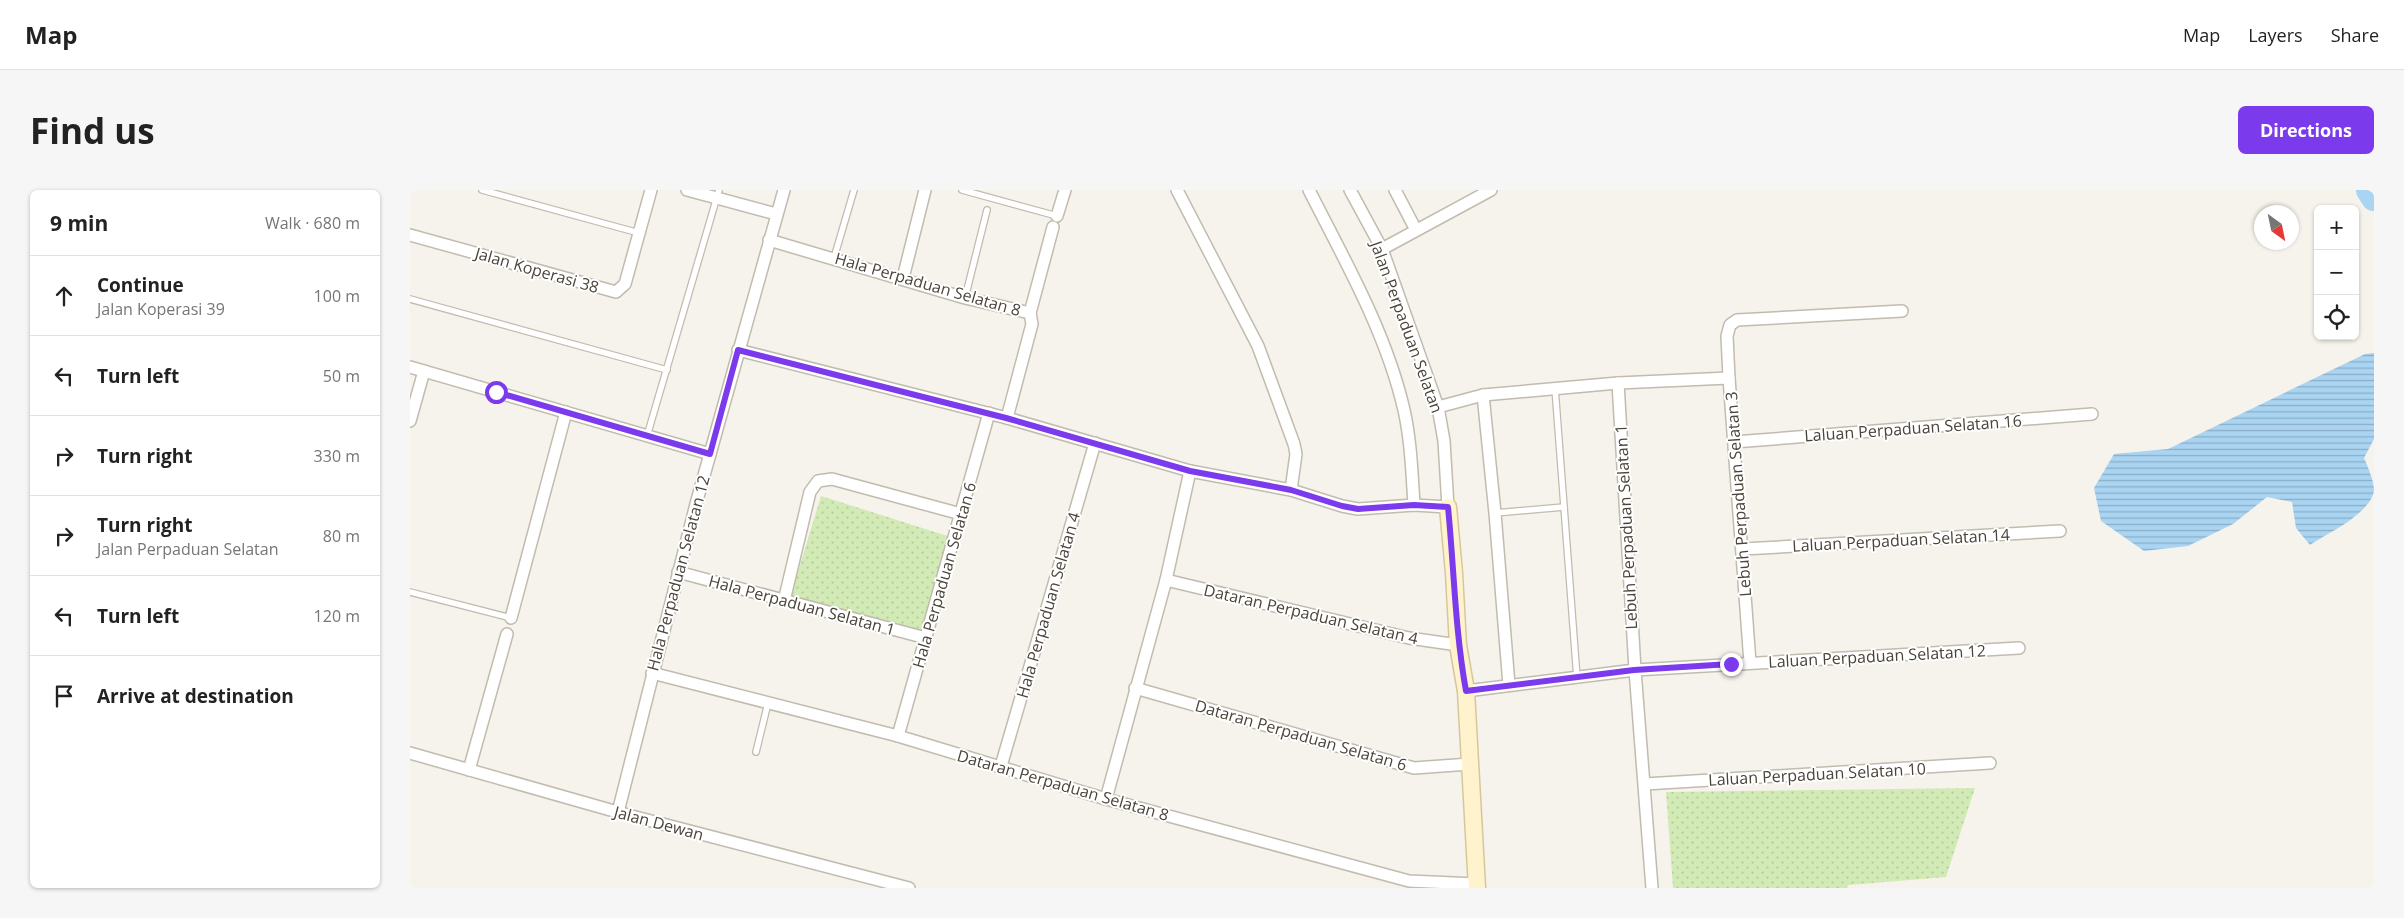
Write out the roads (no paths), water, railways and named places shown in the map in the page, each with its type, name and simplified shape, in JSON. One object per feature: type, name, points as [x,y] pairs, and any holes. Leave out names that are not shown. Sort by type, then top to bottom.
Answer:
[{"type":"street","name":"Jalan Koperasi 38","points":[[410,235],[616,292],[625,284],[651,190]]},
{"type":"street","points":[[687,190],[718,194],[776,214]]},
{"type":"street","name":"Hala Perpaduan Selatan 12","points":[[618,812],[678,572],[738,350],[784,190]]},
{"type":"street","points":[[903,278],[925,190]]},
{"type":"street","points":[[1057,216],[1065,190]]},
{"type":"street","points":[[1177,190],[1258,346],[1294,444],[1296,454],[1291,490]]},
{"type":"street","points":[[1309,190],[1371,313],[1384,346],[1404,410],[1414,505]]},
{"type":"street","name":"Jalan Perpaduan Selatan","points":[[1350,190],[1382,249],[1438,407],[1444,441],[1458,645],[1466,691],[1477,886]]},
{"type":"street","points":[[1395,190],[1416,230]]},
{"type":"street","points":[[1382,249],[1490,190]]},
{"type":"street","name":"Hala Perpaduan Selatan 8","points":[[769,240],[903,278],[965,298],[1030,313],[1053,228]]},
{"type":"street","name":"Lebuh Perpaduan Selatan 3","points":[[1750,663],[1730,378],[1728,336],[1730,325],[1737,320],[1902,310]]},
{"type":"street","points":[[1006,418],[1032,324],[1030,313]]},
{"type":"street","points":[[738,350],[1006,418],[1190,471],[1291,490],[1358,509],[1414,505],[1448,507]]},
{"type":"street","points":[[410,367],[710,454]]},
{"type":"street","points":[[410,421],[424,371]]},
{"type":"street","points":[[1438,407],[1483,395],[1618,383],[1730,378]]},
{"type":"street","name":"Lebuh Perpaduan Selatan 1","points":[[1618,383],[1634,670],[1645,784],[1652,888]]},
{"type":"street","points":[[1483,395],[1495,513],[1508,685]]},
{"type":"street","points":[[511,618],[566,412]]},
{"type":"street","name":"Hala Perpaduan Selatan 6","points":[[898,736],[989,414]]},
{"type":"street","name":"Laluan Perpaduan Selatan 16","points":[[1734,442],[2092,414]]},
{"type":"street","name":"Hala Perpaduan Selatan 4","points":[[1001,766],[1094,443]]},
{"type":"street","points":[[1106,799],[1166,580],[1190,471]]},
{"type":"street","points":[[784,601],[810,492],[818,481],[832,480],[961,514]]},
{"type":"street","name":"Laluan Perpaduan Selatan 14","points":[[1743,549],[2060,531]]},
{"type":"street","name":"Hala Perpaduan Selatan 1","points":[[678,572],[926,638]]},
{"type":"street","name":"Dataran Perpaduan Selatan 4","points":[[1166,580],[1409,638],[1458,645]]},
{"type":"street","points":[[469,770],[507,634]]},
{"type":"street","name":"Laluan Perpaduan Selatan 12","points":[[1466,691],[1634,670],[2019,648]]},
{"type":"street","name":"Dataran Perpaduan Selatan 8","points":[[652,673],[898,736],[1106,799],[1409,880],[1477,886]]},
{"type":"street","name":"Dataran Perpaduan Selatan 6","points":[[1135,688],[1414,768],[1470,764]]},
{"type":"street","name":"Jalan Dewan","points":[[410,753],[883,885],[909,888]]},
{"type":"street","name":"Laluan Perpaduan Selatan 10","points":[[1645,784],[1990,764]]},
{"type":"lane","points":[[482,190],[639,233]]},
{"type":"lane","points":[[834,258],[854,190]]},
{"type":"lane","points":[[962,190],[1057,216]]},
{"type":"lane","points":[[989,198],[992,190]]},
{"type":"lane","points":[[647,436],[718,194]]},
{"type":"lane","points":[[965,298],[987,210]]},
{"type":"lane","points":[[410,300],[667,370]]},
{"type":"lane","points":[[1555,388],[1577,678]]},
{"type":"lane","points":[[1495,513],[1564,507]]},
{"type":"lane","points":[[410,592],[511,618]]},
{"type":"lane","points":[[756,752],[768,703]]},
{"type":"water","points":[[2374,353],[2374,439],[2364,458],[2372,479],[2374,491],[2371,500],[2365,508],[2337,529],[2310,545],[2296,528],[2292,502],[2267,497],[2233,524],[2188,546],[2144,551],[2101,521],[2094,488],[2114,454],[2168,449],[2365,354]]},
{"type":"waterway","points":[[2369,190],[2374,198]]}]
